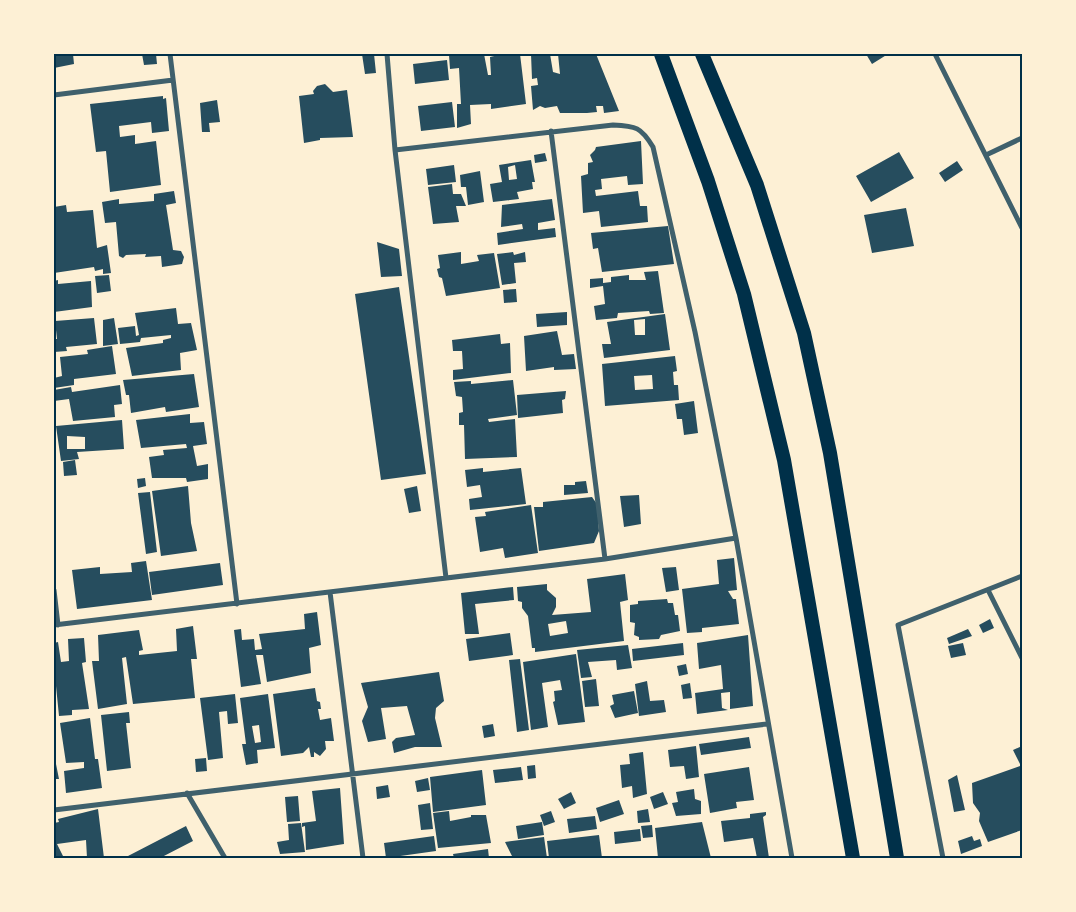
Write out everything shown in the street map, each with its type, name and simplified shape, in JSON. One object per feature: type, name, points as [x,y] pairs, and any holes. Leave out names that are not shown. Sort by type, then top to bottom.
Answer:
[{"type":"highway","points":[[661,54],[708,180],[744,294],[771,404],[784,460],[853,858]]},
{"type":"highway","points":[[702,54],[757,185],[804,333],[830,453],[897,858]]},
{"type":"street","points":[[170,54],[236,604]]},
{"type":"street","points":[[387,54],[395,150],[446,578]]},
{"type":"street","points":[[935,54],[1022,228]]},
{"type":"street","points":[[54,95],[173,80]]},
{"type":"street","points":[[395,150],[613,125],[634,126],[645,133],[653,147],[696,332],[736,538],[767,724],[792,858]]},
{"type":"street","points":[[551,132],[605,559]]},
{"type":"street","points":[[986,155],[1022,138]]},
{"type":"street","points":[[54,590],[56,625],[605,559],[736,538]]},
{"type":"street","points":[[943,858],[898,625],[1022,576]]},
{"type":"street","points":[[988,590],[1022,658]]},
{"type":"street","points":[[330,592],[363,858]]},
{"type":"street","points":[[54,810],[767,724]]},
{"type":"street","points":[[187,793],[225,858]]},
{"type":"building","points":[[54,54],[73,54],[74,64],[54,68]]},
{"type":"building","points":[[142,54],[156,54],[157,64],[144,65]]},
{"type":"building","points":[[362,54],[374,54],[376,73],[365,74]]},
{"type":"building","points":[[484,54],[488,75],[491,75],[490,57],[503,54],[520,54],[526,104],[491,109],[491,104],[470,105],[471,124],[457,128],[457,104],[461,104],[459,68],[450,69],[449,55]]},
{"type":"building","points":[[531,54],[550,54],[553,72],[560,74],[558,54],[596,54],[619,111],[604,113],[603,106],[596,106],[597,112],[587,113],[560,113],[557,106],[545,108],[540,106],[533,110],[531,86],[538,85],[537,78],[532,79]]},
{"type":"building","points":[[866,54],[888,54],[872,64]]},
{"type":"building","points":[[447,60],[449,80],[415,84],[413,64]]},
{"type":"building","points":[[325,84],[333,92],[347,90],[353,137],[320,138],[320,140],[304,143],[299,96],[314,94],[313,91],[317,86]]},
{"type":"building","points":[[163,96],[163,99],[166,98],[169,131],[152,133],[151,122],[119,126],[120,137],[135,135],[135,144],[156,141],[161,185],[110,192],[106,151],[96,152],[90,104]]},
{"type":"building","points":[[217,100],[220,122],[209,123],[210,132],[202,132],[200,103]]},
{"type":"building","points":[[452,102],[455,127],[421,131],[418,106]]},
{"type":"building","points":[[641,141],[643,184],[628,185],[627,176],[601,179],[602,189],[595,190],[596,196],[638,191],[640,206],[647,206],[648,222],[601,227],[599,211],[583,213],[581,176],[588,174],[588,163],[593,162],[590,155],[596,147]]},
{"type":"building","points":[[899,152],[914,178],[871,202],[856,176]]},
{"type":"building","points":[[545,153],[547,161],[535,163],[534,155]]},
{"type":"building","points":[[531,160],[535,182],[532,182],[533,189],[517,192],[519,199],[493,202],[490,184],[502,182],[499,165]],"holes":[[[515,165],[517,179],[509,180],[508,167]]]},
{"type":"building","points":[[957,161],[963,170],[945,182],[939,173]]},
{"type":"building","points":[[454,165],[456,182],[428,185],[426,169]]},
{"type":"building","points":[[480,171],[484,202],[468,205],[466,187],[461,187],[460,175]]},
{"type":"building","points":[[452,184],[453,194],[461,194],[466,206],[456,206],[459,222],[433,224],[428,187]]},
{"type":"building","points":[[174,191],[176,203],[166,205],[173,250],[181,251],[184,257],[182,264],[162,267],[161,256],[145,257],[146,254],[126,255],[123,258],[119,256],[116,222],[105,223],[102,202],[119,199],[119,204],[154,201],[154,194]]},
{"type":"building","points":[[552,199],[555,220],[538,223],[538,230],[555,228],[556,237],[498,245],[497,233],[523,229],[522,224],[501,227],[502,205]]},
{"type":"building","points":[[66,205],[67,212],[93,210],[97,248],[107,245],[111,273],[103,274],[103,269],[95,271],[94,267],[54,273],[54,207]]},
{"type":"building","points":[[906,208],[914,246],[872,253],[864,215]]},
{"type":"building","points":[[668,226],[674,264],[602,272],[598,248],[593,249],[591,233]]},
{"type":"building","points":[[377,242],[399,249],[402,276],[381,277]]},
{"type":"building","points":[[461,252],[461,264],[479,261],[477,255],[494,253],[500,288],[446,296],[442,278],[439,277],[437,269],[440,268],[438,255]]},
{"type":"building","points":[[513,252],[514,255],[525,252],[526,262],[514,263],[516,283],[502,285],[497,254]]},
{"type":"building","points":[[658,271],[664,313],[650,314],[649,311],[618,313],[617,318],[596,320],[594,306],[605,304],[603,286],[590,288],[590,279],[603,278],[603,283],[611,282],[611,277],[629,275],[629,280],[646,280],[644,272]]},
{"type":"building","points":[[109,275],[111,291],[97,293],[95,276]]},
{"type":"building","points":[[58,280],[58,284],[91,281],[92,307],[54,312],[54,281]]},
{"type":"building","points":[[399,287],[426,474],[381,480],[355,294]]},
{"type":"building","points":[[516,289],[517,302],[504,303],[503,290]]},
{"type":"building","points":[[176,308],[178,324],[191,323],[197,350],[180,353],[181,370],[132,376],[126,348],[163,343],[163,340],[171,338],[171,335],[141,338],[140,342],[120,344],[118,328],[135,326],[136,336],[139,335],[135,313]]},
{"type":"building","points":[[567,312],[567,325],[537,327],[536,314]]},
{"type":"building","points":[[665,314],[670,350],[604,358],[602,344],[611,344],[607,322]],"holes":[[[645,319],[645,335],[635,335],[634,320]]]},
{"type":"building","points":[[94,318],[97,344],[66,347],[67,351],[54,352],[54,339],[57,339],[55,321]]},
{"type":"building","points":[[114,318],[118,344],[103,346],[103,320]]},
{"type":"building","points":[[557,331],[562,355],[574,354],[576,369],[554,370],[554,367],[526,371],[524,336]]},
{"type":"building","points":[[500,334],[501,344],[510,343],[511,373],[453,380],[453,370],[463,369],[462,351],[453,351],[452,340]]},
{"type":"building","points":[[112,346],[116,374],[74,379],[74,385],[54,388],[54,378],[62,376],[60,357],[88,354],[87,350]]},
{"type":"building","points":[[675,356],[677,371],[673,372],[674,385],[678,385],[679,400],[605,406],[602,364]],"holes":[[[652,375],[653,389],[635,390],[634,376]]]},
{"type":"building","points":[[194,374],[199,407],[166,412],[165,407],[131,413],[129,395],[126,395],[123,380]]},
{"type":"building","points":[[513,380],[517,415],[488,419],[489,422],[515,419],[517,457],[465,459],[464,425],[459,425],[459,413],[463,412],[462,397],[456,396],[454,382],[471,381],[471,384]]},
{"type":"building","points":[[120,385],[122,404],[114,405],[115,417],[73,421],[69,399],[54,401],[54,390],[71,387],[72,392]]},
{"type":"building","points":[[566,391],[565,399],[562,400],[563,413],[518,418],[517,395]]},
{"type":"building","points":[[694,401],[698,433],[684,435],[682,419],[677,419],[675,404]]},
{"type":"building","points":[[190,414],[190,423],[204,422],[207,444],[193,446],[197,466],[208,464],[208,479],[187,482],[186,478],[152,478],[149,457],[164,455],[163,450],[187,448],[186,444],[141,448],[136,420]]},
{"type":"building","points":[[122,420],[124,449],[77,452],[79,459],[61,461],[56,426]],"holes":[[[67,436],[85,437],[85,449],[67,449]]]},
{"type":"building","points":[[75,460],[77,475],[64,476],[63,462]]},
{"type":"building","points":[[483,468],[483,472],[521,468],[526,504],[470,510],[469,499],[482,497],[480,485],[467,487],[465,470]]},
{"type":"building","points":[[145,478],[146,486],[138,488],[137,479]]},
{"type":"building","points":[[586,481],[588,493],[564,495],[564,485],[575,485],[575,482]]},
{"type":"building","points":[[188,486],[191,523],[197,551],[161,556],[152,491]]},
{"type":"building","points":[[417,486],[421,511],[409,513],[404,489]]},
{"type":"building","points":[[150,492],[157,552],[146,554],[138,493]]},
{"type":"building","points":[[639,495],[641,524],[624,527],[620,496]]},
{"type":"building","points":[[592,497],[597,504],[599,531],[594,543],[539,551],[534,507],[543,507],[543,502]]},
{"type":"building","points":[[531,505],[538,553],[505,558],[503,548],[480,552],[475,517],[486,516],[485,512]]},
{"type":"building","points":[[734,558],[737,590],[728,591],[733,599],[736,599],[739,624],[702,628],[702,632],[687,633],[682,589],[719,584],[717,560]]},
{"type":"building","points":[[146,561],[152,600],[77,609],[72,570],[100,567],[100,574],[132,572],[131,563]]},
{"type":"building","points":[[220,563],[223,585],[152,595],[149,572]]},
{"type":"building","points":[[676,567],[679,590],[666,592],[662,568]]},
{"type":"building","points":[[625,574],[628,600],[620,602],[624,641],[535,652],[535,648],[532,648],[528,616],[522,608],[522,602],[518,601],[517,587],[547,584],[547,590],[556,598],[556,607],[552,615],[591,612],[587,579]],"holes":[[[566,621],[568,633],[550,636],[548,624]]]},
{"type":"building","points":[[513,587],[514,600],[475,604],[479,634],[465,634],[461,593]]},
{"type":"building","points":[[667,599],[668,603],[673,603],[675,615],[678,615],[680,631],[661,635],[659,639],[639,640],[639,637],[634,635],[635,623],[630,622],[630,605],[638,604],[638,601]]},
{"type":"building","points":[[317,612],[321,645],[309,648],[311,673],[267,682],[263,655],[256,655],[261,684],[241,687],[234,630],[241,629],[242,640],[254,639],[255,650],[262,649],[259,634],[305,629],[304,614]]},
{"type":"building","points":[[990,619],[994,628],[983,633],[979,625]]},
{"type":"building","points":[[193,626],[197,659],[191,659],[195,698],[133,704],[126,657],[122,658],[127,704],[98,709],[92,661],[99,661],[98,635],[139,630],[143,650],[139,651],[139,655],[177,651],[176,629]]},
{"type":"building","points":[[968,629],[972,636],[949,644],[947,638]]},
{"type":"building","points":[[510,633],[513,655],[469,661],[466,639]]},
{"type":"building","points":[[748,635],[753,706],[730,709],[730,692],[721,693],[722,708],[728,710],[697,714],[695,693],[723,689],[721,665],[699,669],[697,643]]},
{"type":"building","points":[[84,638],[86,662],[82,663],[89,709],[72,710],[72,715],[59,716],[56,686],[54,686],[54,643],[58,642],[61,662],[69,661],[68,639]]},
{"type":"building","points":[[683,643],[684,655],[633,661],[632,649]]},
{"type":"building","points":[[963,643],[966,655],[951,658],[948,646]]},
{"type":"building","points":[[628,645],[632,668],[617,670],[616,660],[588,662],[592,677],[581,678],[577,650]]},
{"type":"building","points":[[576,654],[585,722],[558,725],[553,702],[555,701],[554,691],[562,690],[560,680],[542,683],[548,727],[531,730],[523,662]]},
{"type":"building","points":[[520,659],[529,730],[517,732],[509,660]]},
{"type":"building","points":[[686,664],[688,674],[679,676],[677,666]]},
{"type":"building","points":[[439,672],[444,701],[436,708],[435,718],[442,747],[415,747],[394,753],[392,742],[396,738],[415,735],[407,706],[381,708],[386,739],[368,742],[362,721],[368,707],[361,683]]},
{"type":"building","points":[[596,679],[599,706],[585,707],[582,681]]},
{"type":"building","points":[[647,681],[650,701],[664,700],[666,712],[639,716],[635,684]]},
{"type":"building","points":[[690,683],[692,698],[683,699],[681,685]]},
{"type":"building","points":[[315,688],[317,701],[320,702],[321,709],[318,709],[320,720],[331,718],[334,741],[325,741],[326,749],[320,756],[314,752],[314,757],[311,757],[309,747],[303,753],[281,756],[273,694]]},
{"type":"building","points":[[634,691],[638,713],[615,718],[610,706],[614,704],[612,695]]},
{"type":"building","points":[[235,694],[238,723],[228,724],[227,711],[219,712],[223,758],[208,760],[200,698]]},
{"type":"building","points":[[268,694],[275,748],[257,750],[258,763],[246,765],[242,744],[246,744],[240,698]],"holes":[[[259,725],[261,742],[255,743],[252,726]]]},
{"type":"building","points":[[129,712],[130,723],[126,723],[131,768],[107,771],[101,715]]},
{"type":"building","points":[[90,718],[95,759],[98,759],[102,788],[66,793],[64,771],[84,768],[84,762],[66,763],[60,723]]},
{"type":"building","points":[[493,724],[495,736],[484,738],[482,726]]},
{"type":"building","points":[[749,737],[751,748],[701,755],[699,744]]},
{"type":"building","points":[[696,746],[699,777],[686,779],[684,766],[670,767],[668,750]]},
{"type":"building","points":[[1022,746],[1022,763],[1020,764],[1013,750]]},
{"type":"building","points":[[643,752],[647,794],[633,798],[632,786],[622,788],[620,765],[630,764],[629,754]]},
{"type":"building","points":[[54,754],[59,779],[54,779]]},
{"type":"building","points":[[206,758],[207,771],[196,772],[195,759]]},
{"type":"building","points":[[535,765],[536,778],[528,779],[527,766]]},
{"type":"building","points":[[1020,766],[1022,775],[1022,830],[988,842],[979,821],[980,813],[973,803],[972,783]]},
{"type":"building","points":[[521,767],[523,780],[495,783],[493,770]]},
{"type":"building","points":[[749,767],[754,800],[736,802],[737,808],[710,813],[704,774]]},
{"type":"building","points":[[482,770],[486,805],[433,812],[430,777]]},
{"type":"building","points":[[957,775],[965,810],[954,812],[948,780]]},
{"type":"building","points":[[428,778],[430,790],[417,792],[415,781]]},
{"type":"building","points":[[388,785],[390,797],[377,799],[376,787]]},
{"type":"building","points":[[340,788],[344,844],[306,850],[305,826],[302,827],[302,823],[316,821],[312,791]]},
{"type":"building","points":[[694,789],[695,799],[701,801],[701,814],[676,816],[672,803],[678,802],[676,792]]},
{"type":"building","points":[[571,792],[576,803],[564,809],[558,799]]},
{"type":"building","points":[[663,792],[668,804],[654,809],[650,797]]},
{"type":"building","points":[[298,796],[300,821],[287,822],[285,797]]},
{"type":"building","points":[[619,800],[624,814],[600,822],[596,808]]},
{"type":"building","points":[[430,803],[433,829],[421,830],[418,805]]},
{"type":"building","points":[[98,809],[104,858],[87,858],[86,840],[57,844],[64,858],[54,858],[54,823],[59,822],[58,819]]},
{"type":"building","points":[[648,809],[650,822],[638,823],[637,811]]},
{"type":"building","points":[[449,811],[450,821],[471,817],[471,815],[486,815],[491,843],[438,848],[433,813]]},
{"type":"building","points":[[551,811],[555,822],[544,826],[540,815]]},
{"type":"building","points":[[766,812],[766,815],[763,817],[769,858],[757,858],[753,838],[724,842],[721,821],[750,818],[750,814]]},
{"type":"building","points":[[595,816],[597,829],[569,833],[567,819]]},
{"type":"building","points":[[542,822],[544,835],[518,839],[516,826]]},
{"type":"building","points":[[702,822],[711,858],[658,858],[655,828]]},
{"type":"building","points":[[301,823],[305,852],[280,854],[277,842],[289,840],[288,824]]},
{"type":"building","points":[[652,825],[653,837],[643,838],[641,826]]},
{"type":"building","points":[[186,826],[193,841],[160,858],[129,858],[128,856]]},
{"type":"building","points":[[640,829],[641,841],[615,844],[614,832]]},
{"type":"building","points":[[599,835],[602,858],[549,858],[547,841]]},
{"type":"building","points":[[434,836],[436,851],[386,858],[384,843]]},
{"type":"building","points":[[972,836],[974,841],[980,839],[982,846],[961,854],[958,841]]},
{"type":"building","points":[[544,837],[547,858],[513,858],[505,842]]},
{"type":"building","points":[[488,849],[489,858],[454,858],[453,854]]}]
